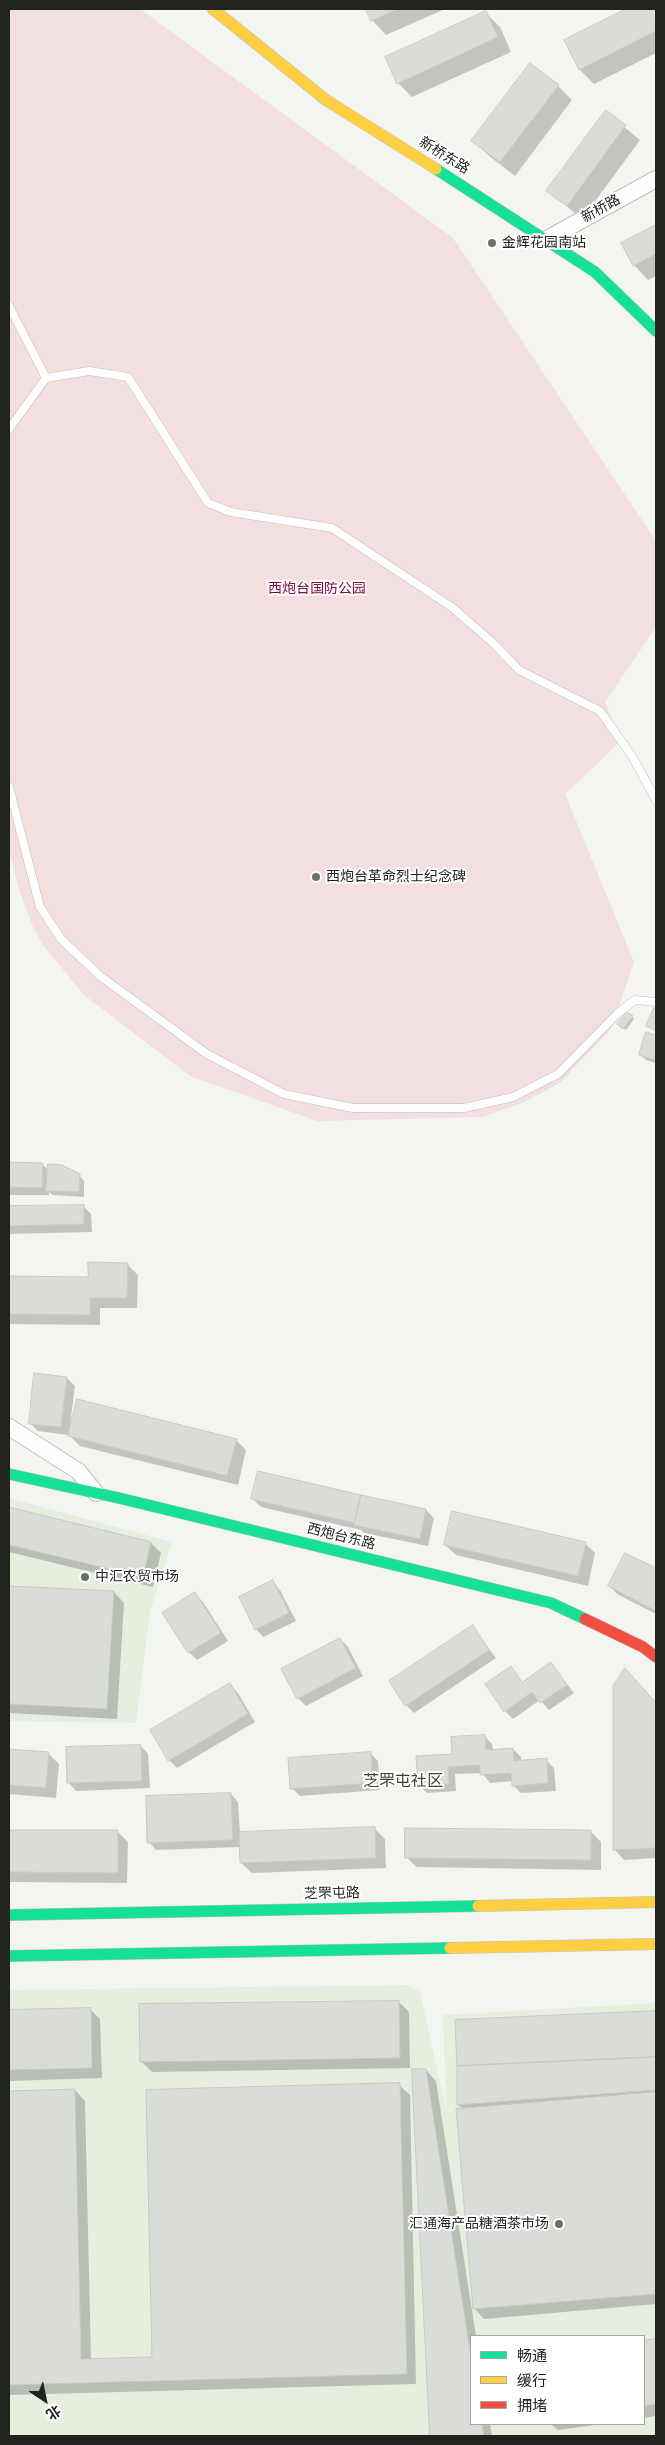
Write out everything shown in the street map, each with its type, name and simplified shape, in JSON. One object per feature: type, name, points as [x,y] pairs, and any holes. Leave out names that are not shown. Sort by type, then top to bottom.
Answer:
[{"type":"main road","name":"新桥东路","points":[[213,9],[326,100],[547,238],[595,272],[656,330]]},
{"type":"main road","name":"西炮台东路","points":[[9,1474],[96,1493],[551,1603],[643,1647],[656,1657]]},
{"type":"main road","name":"芝罘屯路","points":[[9,1915],[656,1902]]},
{"type":"main road","points":[[9,1956],[656,1944]]},
{"type":"street","name":"新桥路","points":[[547,238],[656,179]]},
{"type":"street","points":[[9,1427],[78,1471],[96,1493]]},
{"type":"lane","points":[[9,306],[46,378]]},
{"type":"lane","points":[[9,429],[46,378],[89,371],[128,377],[208,503],[231,512],[332,528],[453,608],[493,643],[518,670],[600,711],[632,756],[656,800]]},
{"type":"lane","points":[[9,787],[40,908],[61,939],[100,976],[207,1054],[284,1094],[353,1108],[464,1108],[513,1098],[558,1074],[617,1014],[635,1000],[656,1002]]},
{"type":"shaded area","name":"中汇农贸市场","points":[[9,1498],[172,1542],[150,1611],[136,1723],[9,1721]]},
{"type":"shaded area","points":[[408,1985],[420,1992],[446,2108],[443,2015],[656,2003],[656,2436],[9,2436],[9,1990]]},
{"type":"green space","name":"西炮台国防公园","points":[[9,9],[140,9],[453,238],[656,541],[656,627],[605,702],[621,741],[565,794],[634,962],[611,1029],[560,1083],[524,1102],[483,1117],[317,1121],[190,1076],[84,995],[43,945],[33,927],[18,887],[9,850]]},
{"type":"building","points":[[366,9],[398,9],[371,21]]},
{"type":"building","points":[[626,9],[656,9],[656,31],[579,70],[564,40]]},
{"type":"building","points":[[486,11],[498,37],[397,84],[385,57]]},
{"type":"building","points":[[530,63],[559,85],[500,162],[471,141]]},
{"type":"building","points":[[606,110],[626,125],[567,206],[546,191]]},
{"type":"building","points":[[656,225],[656,254],[633,266],[621,243]]},
{"type":"building","points":[[654,1008],[656,1009],[655,1030],[646,1026]]},
{"type":"building","points":[[627,1012],[633,1016],[623,1029],[617,1024]]},
{"type":"building","points":[[646,1032],[656,1035],[656,1060],[639,1055]]},
{"type":"building","points":[[9,1162],[43,1163],[42,1188],[9,1187]]},
{"type":"building","points":[[48,1164],[62,1165],[80,1174],[79,1192],[46,1191]]},
{"type":"building","points":[[84,1205],[84,1224],[9,1226],[9,1206]]},
{"type":"building","points":[[88,1262],[128,1263],[127,1298],[90,1298],[90,1315],[9,1314],[9,1276],[88,1277]]},
{"type":"building","points":[[34,1373],[67,1377],[61,1427],[29,1424]]},
{"type":"building","points":[[77,1399],[237,1439],[227,1476],[68,1436]]},
{"type":"building","points":[[258,1471],[361,1495],[354,1523],[251,1499]]},
{"type":"building","points":[[361,1495],[426,1509],[420,1539],[354,1525]]},
{"type":"building","points":[[9,1507],[151,1542],[143,1577],[9,1545]]},
{"type":"building","points":[[452,1511],[586,1542],[578,1576],[444,1545]]},
{"type":"building","points":[[625,1553],[656,1568],[656,1611],[608,1586]]},
{"type":"building","points":[[273,1580],[289,1613],[255,1630],[239,1597]]},
{"type":"building","points":[[9,1586],[114,1591],[107,1709],[9,1704]]},
{"type":"building","points":[[195,1592],[221,1633],[188,1653],[162,1613]]},
{"type":"building","points":[[473,1625],[489,1650],[405,1706],[389,1681]]},
{"type":"building","points":[[340,1638],[356,1668],[297,1699],[281,1669]]},
{"type":"building","points":[[551,1662],[567,1685],[540,1703],[532,1692],[504,1712],[485,1684],[511,1666],[522,1682]]},
{"type":"building","points":[[625,1668],[656,1703],[656,1848],[613,1850],[613,1686]]},
{"type":"building","points":[[230,1683],[248,1714],[168,1761],[150,1730]]},
{"type":"building","points":[[485,1735],[486,1750],[513,1748],[514,1761],[547,1758],[548,1783],[512,1786],[511,1773],[480,1775],[480,1765],[448,1767],[449,1784],[418,1786],[416,1756],[452,1754],[451,1737]]},
{"type":"building","points":[[141,1745],[142,1781],[67,1783],[66,1747]]},
{"type":"building","points":[[9,1749],[49,1752],[46,1788],[9,1785]]},
{"type":"building","points":[[371,1752],[373,1783],[290,1789],[288,1758]]},
{"type":"building","points":[[231,1793],[233,1840],[147,1843],[146,1796]]},
{"type":"building","points":[[375,1827],[376,1858],[240,1863],[239,1832]]},
{"type":"building","points":[[405,1828],[591,1830],[591,1860],[405,1858]]},
{"type":"building","points":[[9,1830],[118,1830],[118,1873],[9,1872]]},
{"type":"building","points":[[399,2001],[400,2058],[140,2062],[139,2004]]},
{"type":"building","points":[[91,2008],[92,2068],[9,2070],[9,2010]]},
{"type":"building","points":[[656,2011],[656,2057],[457,2066],[455,2020]]},
{"type":"building","points":[[656,2057],[656,2090],[457,2105],[457,2066]]},
{"type":"building","points":[[412,2069],[426,2069],[470,2351],[470,2425],[482,2425],[484,2436],[430,2436]]},
{"type":"building","points":[[400,2083],[407,2374],[9,2385],[9,2091],[75,2089],[81,2359],[152,2357],[146,2090]]},
{"type":"building","points":[[656,2092],[656,2294],[473,2309],[456,2109]]},
{"type":"building","points":[[656,2339],[656,2404],[645,2406],[645,2341]]},
{"type":"traffic: fast","points":[[436,169],[595,272],[656,331]]},
{"type":"traffic: fast","points":[[9,1474],[119,1498],[551,1603],[585,1619]]},
{"type":"traffic: fast","points":[[9,1915],[478,1906]]},
{"type":"traffic: fast","points":[[9,1956],[450,1948]]},
{"type":"traffic: slow","points":[[213,9],[326,100],[436,169]]},
{"type":"traffic: slow","points":[[478,1906],[656,1902]]},
{"type":"traffic: slow","points":[[450,1948],[656,1944]]},
{"type":"traffic: jam","points":[[585,1619],[643,1647],[656,1657]]},
{"type":"place","name":"金辉花园南站","points":[[492,243]]},
{"type":"place","name":"西炮台革命烈士纪念碑","points":[[316,877]]},
{"type":"place","name":"中汇农贸市场","points":[[85,1577]]},
{"type":"place","name":"汇通海产品糖酒茶市场","points":[[559,2224]]},
{"type":"district","name":"芝罘屯社区","points":[[403,1782]]}]
